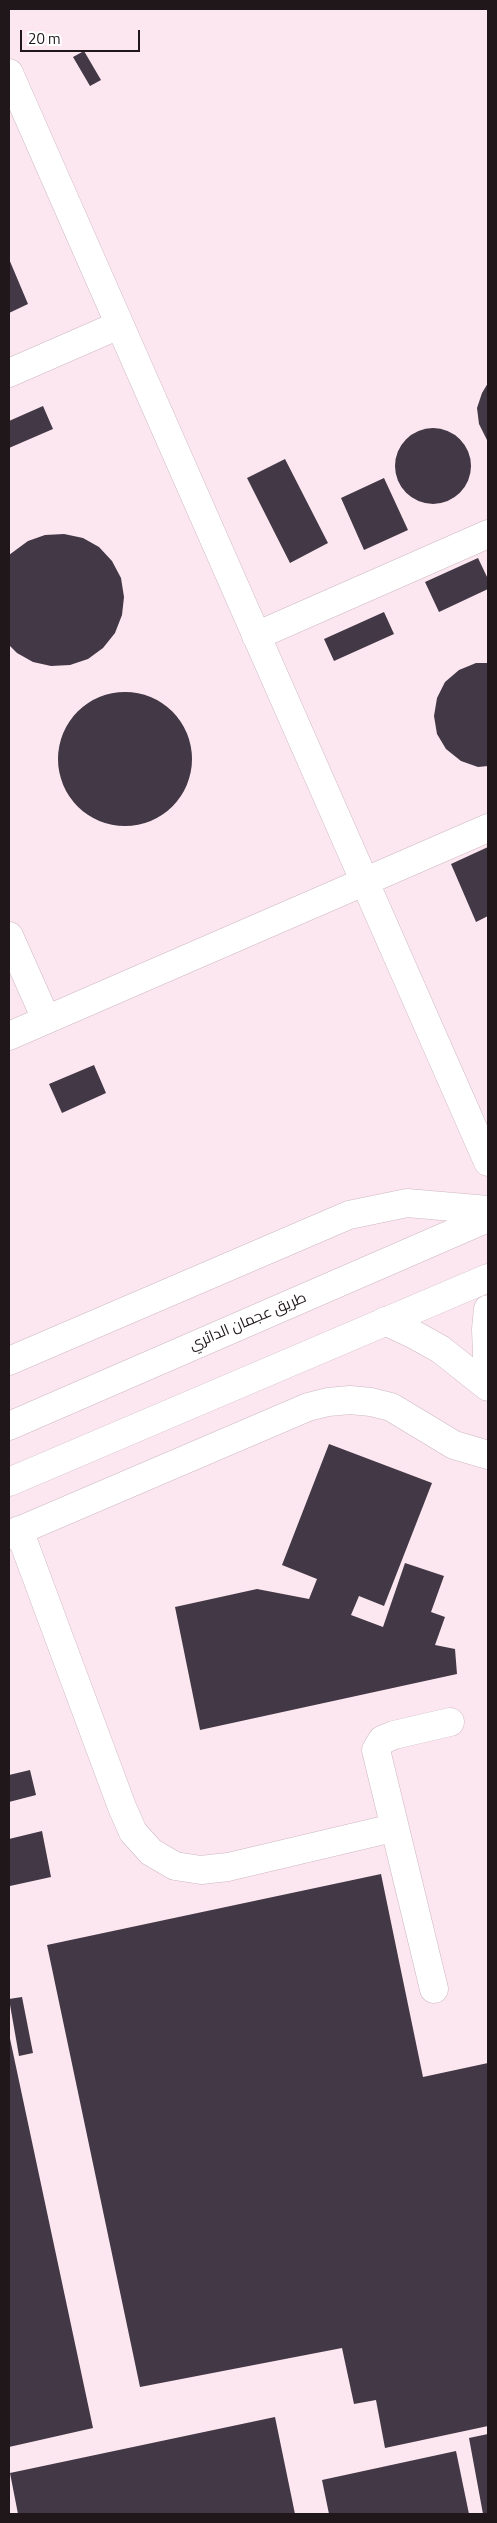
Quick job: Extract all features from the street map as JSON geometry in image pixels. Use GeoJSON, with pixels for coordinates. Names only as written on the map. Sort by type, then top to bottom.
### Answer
{"type":"FeatureCollection","features":[{"type":"Feature","properties":{"kind":"main road"},"geometry":{"type":"LineString","coordinates":[[9,73],[488,1162]]}},
{"type":"Feature","properties":{"kind":"main road"},"geometry":{"type":"LineString","coordinates":[[9,373],[120,325]]}},
{"type":"Feature","properties":{"kind":"main road"},"geometry":{"type":"LineString","coordinates":[[256,636],[488,534]]}},
{"type":"Feature","properties":{"kind":"main road"},"geometry":{"type":"LineString","coordinates":[[9,1036],[488,828]]}},
{"type":"Feature","properties":{"kind":"main road"},"geometry":{"type":"LineString","coordinates":[[9,936],[46,1020]]}},
{"type":"Feature","properties":{"kind":"main road"},"geometry":{"type":"LineString","coordinates":[[9,1361],[349,1215],[407,1203],[488,1210]]}},
{"type":"Feature","properties":{"kind":"main road","name":"طريق عجمان الدائري"},"geometry":{"type":"LineString","coordinates":[[9,1426],[488,1218]]}},
{"type":"Feature","properties":{"kind":"main road"},"geometry":{"type":"LineString","coordinates":[[9,1482],[488,1278]]}},
{"type":"Feature","properties":{"kind":"main road"},"geometry":{"type":"LineString","coordinates":[[488,1309],[486,1339],[488,1380]]}},
{"type":"Feature","properties":{"kind":"main road"},"geometry":{"type":"LineString","coordinates":[[385,1321],[440,1349],[488,1388]]}},
{"type":"Feature","properties":{"kind":"main road"},"geometry":{"type":"LineString","coordinates":[[393,1828],[228,1867],[201,1870],[175,1866],[151,1852],[133,1832],[122,1807],[14,1532],[308,1407],[328,1402],[350,1400],[371,1402],[391,1407],[454,1445],[488,1455]]}},
{"type":"Feature","properties":{"kind":"main road"},"geometry":{"type":"LineString","coordinates":[[434,1989],[393,1828],[376,1750],[382,1740],[394,1735],[450,1722]]}},
{"type":"Feature","properties":{"kind":"building"},"geometry":{"type":"Polygon","coordinates":[[[84,51],[101,80],[90,86],[73,57],[84,51]]]}},
{"type":"Feature","properties":{"kind":"building"},"geometry":{"type":"Polygon","coordinates":[[[9,259],[28,304],[9,313],[9,259]]]}},
{"type":"Feature","properties":{"kind":"building"},"geometry":{"type":"Polygon","coordinates":[[[488,383],[488,442],[479,424],[477,408],[488,383]]]}},
{"type":"Feature","properties":{"kind":"building"},"geometry":{"type":"Polygon","coordinates":[[[43,406],[53,429],[9,448],[9,421],[43,406]]]}},
{"type":"Feature","properties":{"kind":"building"},"geometry":{"type":"Polygon","coordinates":[[[433,428],[448,431],[460,439],[468,451],[471,466],[468,481],[460,493],[448,501],[433,504],[418,501],[406,493],[398,481],[395,466],[398,451],[406,439],[418,431],[433,428]]]}},
{"type":"Feature","properties":{"kind":"building"},"geometry":{"type":"Polygon","coordinates":[[[285,459],[328,543],[290,563],[247,478],[285,459]]]}},
{"type":"Feature","properties":{"kind":"building"},"geometry":{"type":"Polygon","coordinates":[[[384,478],[408,530],[364,550],[341,498],[384,478]]]}},
{"type":"Feature","properties":{"kind":"building"},"geometry":{"type":"Polygon","coordinates":[[[64,534],[83,538],[99,547],[112,561],[121,578],[124,597],[122,615],[115,633],[103,648],[88,659],[70,665],[51,666],[33,662],[17,653],[9,645],[9,555],[28,541],[45,535],[64,534]]]}},
{"type":"Feature","properties":{"kind":"building"},"geometry":{"type":"Polygon","coordinates":[[[478,558],[488,579],[488,589],[439,612],[425,582],[478,558]]]}},
{"type":"Feature","properties":{"kind":"building"},"geometry":{"type":"Polygon","coordinates":[[[384,612],[394,634],[334,661],[324,639],[384,612]]]}},
{"type":"Feature","properties":{"kind":"building"},"geometry":{"type":"Polygon","coordinates":[[[476,663],[488,663],[488,766],[478,767],[461,761],[446,749],[437,734],[434,716],[437,698],[445,682],[459,670],[476,663]]]}},
{"type":"Feature","properties":{"kind":"building"},"geometry":{"type":"Polygon","coordinates":[[[125,692],[151,697],[173,711],[187,733],[192,759],[187,785],[173,807],[151,821],[125,826],[99,821],[77,807],[63,785],[58,759],[63,733],[77,711],[99,697],[125,692]]]}},
{"type":"Feature","properties":{"kind":"building"},"geometry":{"type":"Polygon","coordinates":[[[488,847],[488,916],[476,922],[451,864],[488,847]]]}},
{"type":"Feature","properties":{"kind":"building"},"geometry":{"type":"Polygon","coordinates":[[[94,1065],[106,1093],[62,1113],[49,1084],[94,1065]]]}},
{"type":"Feature","properties":{"kind":"building"},"geometry":{"type":"Polygon","coordinates":[[[329,1444],[432,1483],[384,1606],[359,1596],[351,1615],[383,1627],[405,1563],[444,1576],[431,1612],[445,1617],[435,1645],[455,1649],[457,1674],[200,1730],[175,1607],[257,1589],[309,1599],[317,1579],[282,1565],[329,1444]]]}},
{"type":"Feature","properties":{"kind":"building"},"geometry":{"type":"Polygon","coordinates":[[[30,1770],[36,1795],[9,1802],[9,1775],[30,1770]]]}},
{"type":"Feature","properties":{"kind":"building"},"geometry":{"type":"Polygon","coordinates":[[[42,1831],[51,1877],[10,1886],[9,1839],[42,1831]]]}},
{"type":"Feature","properties":{"kind":"building"},"geometry":{"type":"Polygon","coordinates":[[[381,1874],[423,2077],[488,2063],[488,2426],[385,2448],[376,2400],[354,2404],[342,2348],[140,2387],[47,1945],[381,1874]]]}},
{"type":"Feature","properties":{"kind":"building"},"geometry":{"type":"Polygon","coordinates":[[[22,1997],[33,2053],[19,2056],[9,1999],[22,1997]]]}},
{"type":"Feature","properties":{"kind":"building"},"geometry":{"type":"Polygon","coordinates":[[[9,2034],[93,2428],[9,2447],[9,2034]]]}},
{"type":"Feature","properties":{"kind":"building"},"geometry":{"type":"Polygon","coordinates":[[[275,2417],[295,2514],[18,2514],[10,2473],[275,2417]]]}},
{"type":"Feature","properties":{"kind":"building"},"geometry":{"type":"Polygon","coordinates":[[[488,2434],[488,2514],[483,2514],[469,2438],[488,2434]]]}},
{"type":"Feature","properties":{"kind":"building"},"geometry":{"type":"Polygon","coordinates":[[[456,2451],[469,2514],[329,2514],[322,2480],[456,2451]]]}}]}
